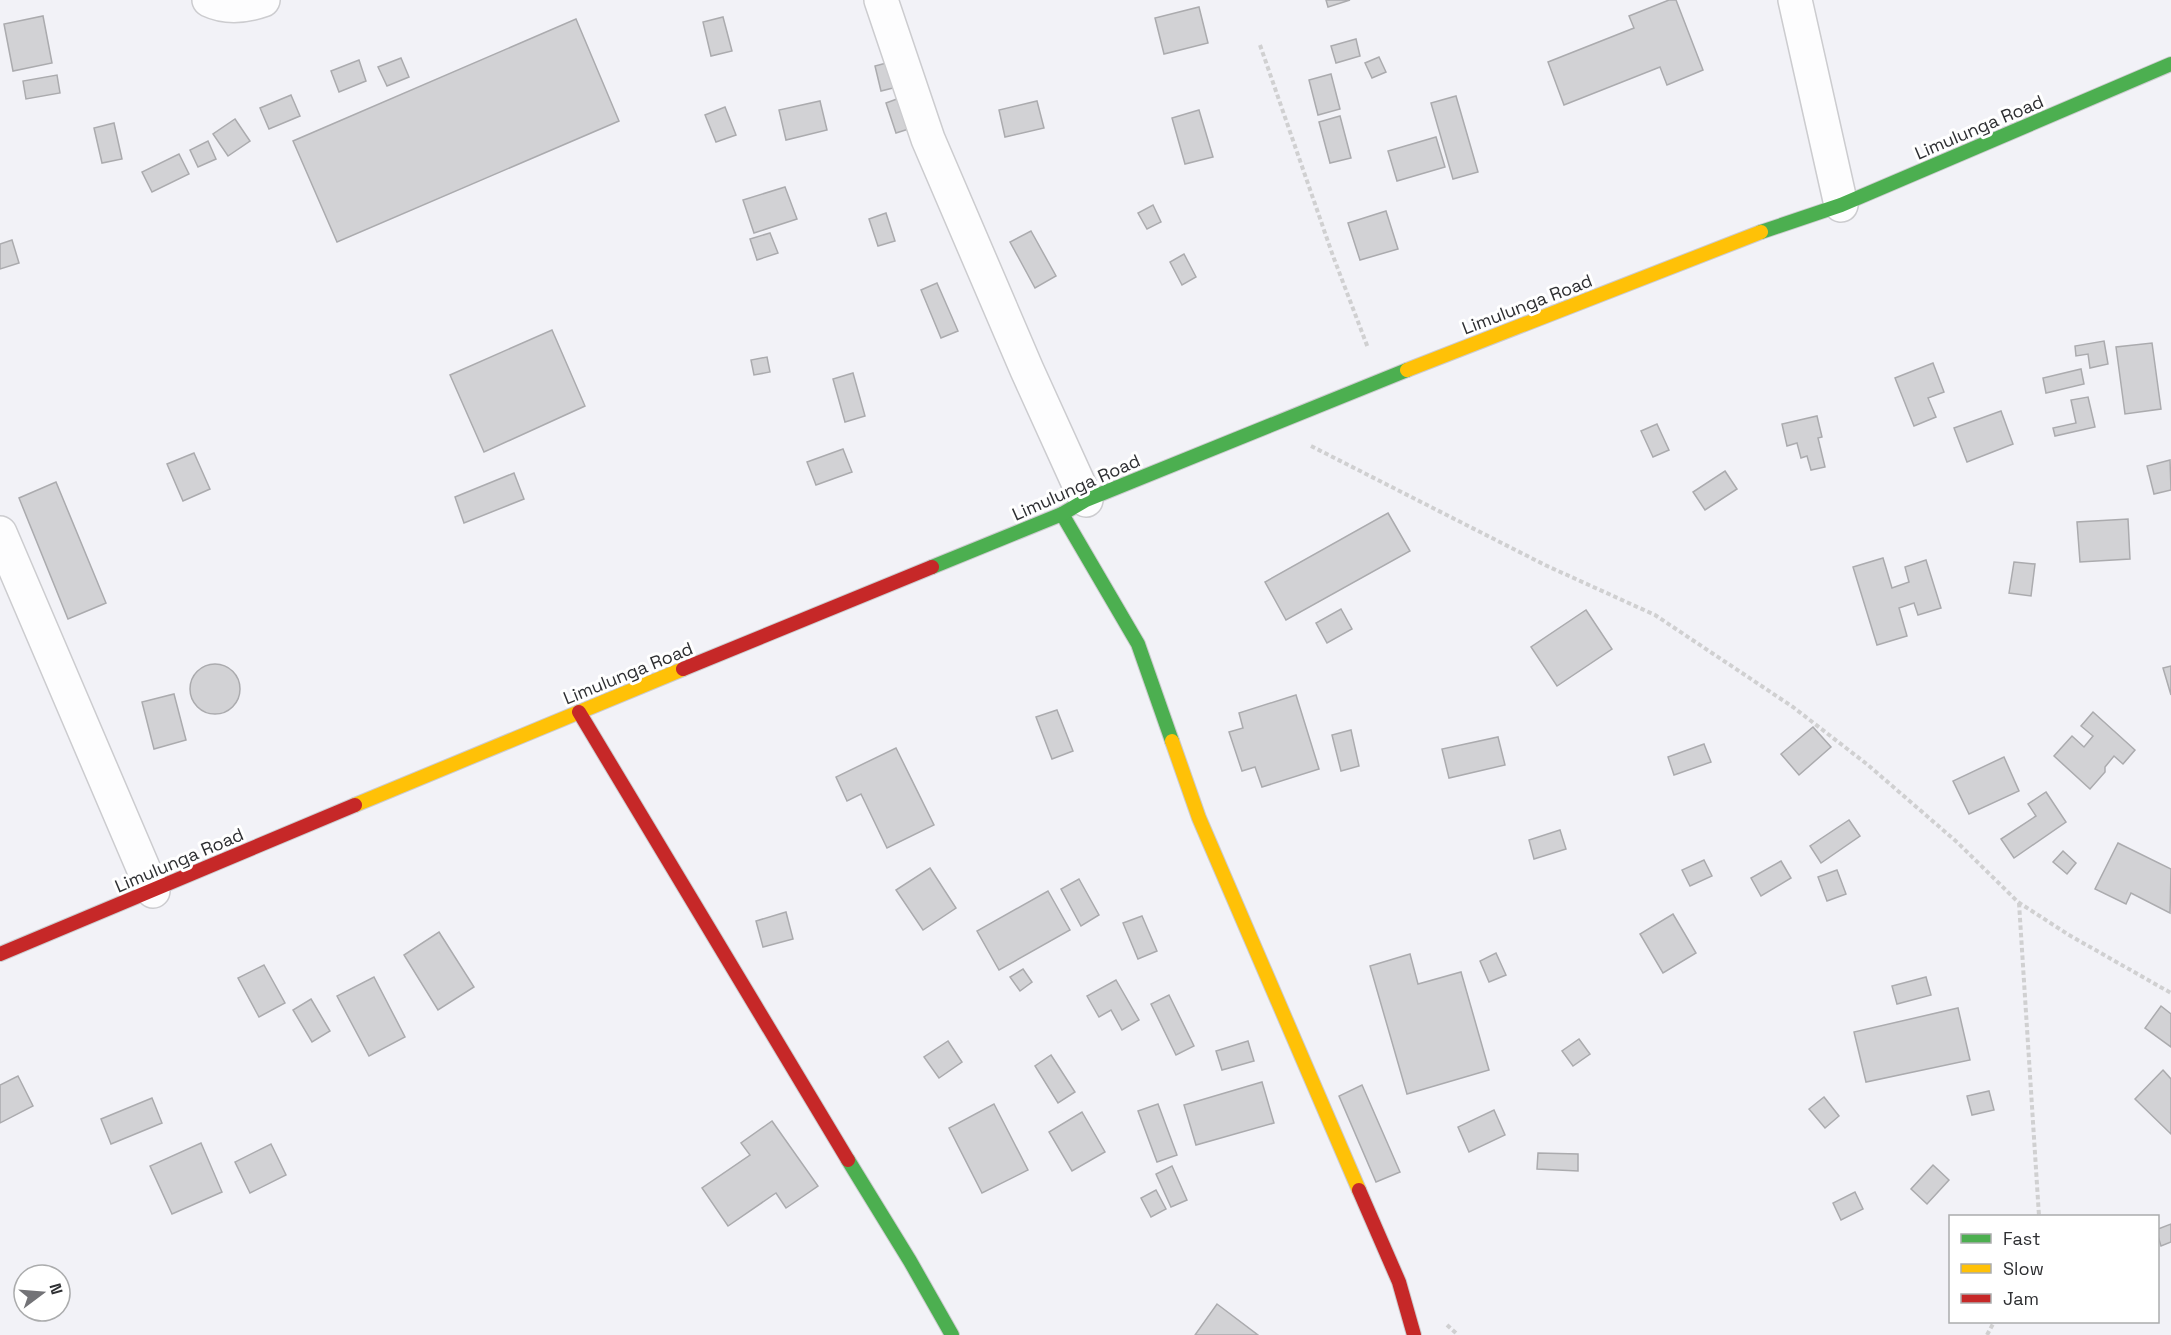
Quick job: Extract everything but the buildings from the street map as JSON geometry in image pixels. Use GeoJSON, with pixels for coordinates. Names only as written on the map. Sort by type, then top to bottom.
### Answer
{"type":"FeatureCollection","features":[{"type":"Feature","properties":{"kind":"main road","name":"Limulunga Road"},"geometry":{"type":"LineString","coordinates":[[0,954],[1270,425],[1750,236],[1841,205],[2171,64]]}},
{"type":"Feature","properties":{"kind":"main road"},"geometry":{"type":"LineString","coordinates":[[1074,507],[1138,644],[1199,818],[1399,1282],[1414,1335]]}},
{"type":"Feature","properties":{"kind":"main road"},"geometry":{"type":"LineString","coordinates":[[579,712],[910,1261],[952,1335]]}},
{"type":"Feature","properties":{"kind":"street"},"geometry":{"type":"LineString","coordinates":[[209,0],[219,4],[250,4],[263,0]]}},
{"type":"Feature","properties":{"kind":"street"},"geometry":{"type":"LineString","coordinates":[[881,0],[928,139],[1027,370],[1074,507]]}},
{"type":"Feature","properties":{"kind":"street"},"geometry":{"type":"LineString","coordinates":[[1795,0],[1841,205]]}},
{"type":"Feature","properties":{"kind":"street"},"geometry":{"type":"LineString","coordinates":[[0,534],[153,891]]}},
{"type":"Feature","properties":{"kind":"path"},"geometry":{"type":"LineString","coordinates":[[1260,45],[1333,256],[1380,380]]}},
{"type":"Feature","properties":{"kind":"path"},"geometry":{"type":"LineString","coordinates":[[1270,425],[1545,564],[1655,615],[1793,707],[1868,765],[1958,843],[2018,902],[2068,935],[2171,993]]}},
{"type":"Feature","properties":{"kind":"path"},"geometry":{"type":"LineString","coordinates":[[2018,902],[2039,1215]]}},
{"type":"Feature","properties":{"kind":"traffic: fast"},"geometry":{"type":"LineString","coordinates":[[1761,232],[1841,205],[2171,64]]}},
{"type":"Feature","properties":{"kind":"traffic: fast"},"geometry":{"type":"LineString","coordinates":[[932,567],[1062,514],[1086,500],[1407,370]]}},
{"type":"Feature","properties":{"kind":"traffic: fast"},"geometry":{"type":"LineString","coordinates":[[1062,514],[1138,644],[1172,741]]}},
{"type":"Feature","properties":{"kind":"traffic: fast"},"geometry":{"type":"LineString","coordinates":[[848,1160],[952,1335]]}},
{"type":"Feature","properties":{"kind":"traffic: slow"},"geometry":{"type":"LineString","coordinates":[[1407,370],[1761,232]]}},
{"type":"Feature","properties":{"kind":"traffic: slow"},"geometry":{"type":"LineString","coordinates":[[355,805],[683,669]]}},
{"type":"Feature","properties":{"kind":"traffic: slow"},"geometry":{"type":"LineString","coordinates":[[1172,741],[1199,818],[1359,1190]]}},
{"type":"Feature","properties":{"kind":"traffic: jam"},"geometry":{"type":"LineString","coordinates":[[683,669],[932,567]]}},
{"type":"Feature","properties":{"kind":"traffic: jam"},"geometry":{"type":"LineString","coordinates":[[579,712],[848,1160]]}},
{"type":"Feature","properties":{"kind":"traffic: jam"},"geometry":{"type":"LineString","coordinates":[[0,954],[355,805]]}},
{"type":"Feature","properties":{"kind":"traffic: jam"},"geometry":{"type":"LineString","coordinates":[[1359,1190],[1399,1282],[1414,1335]]}}]}
